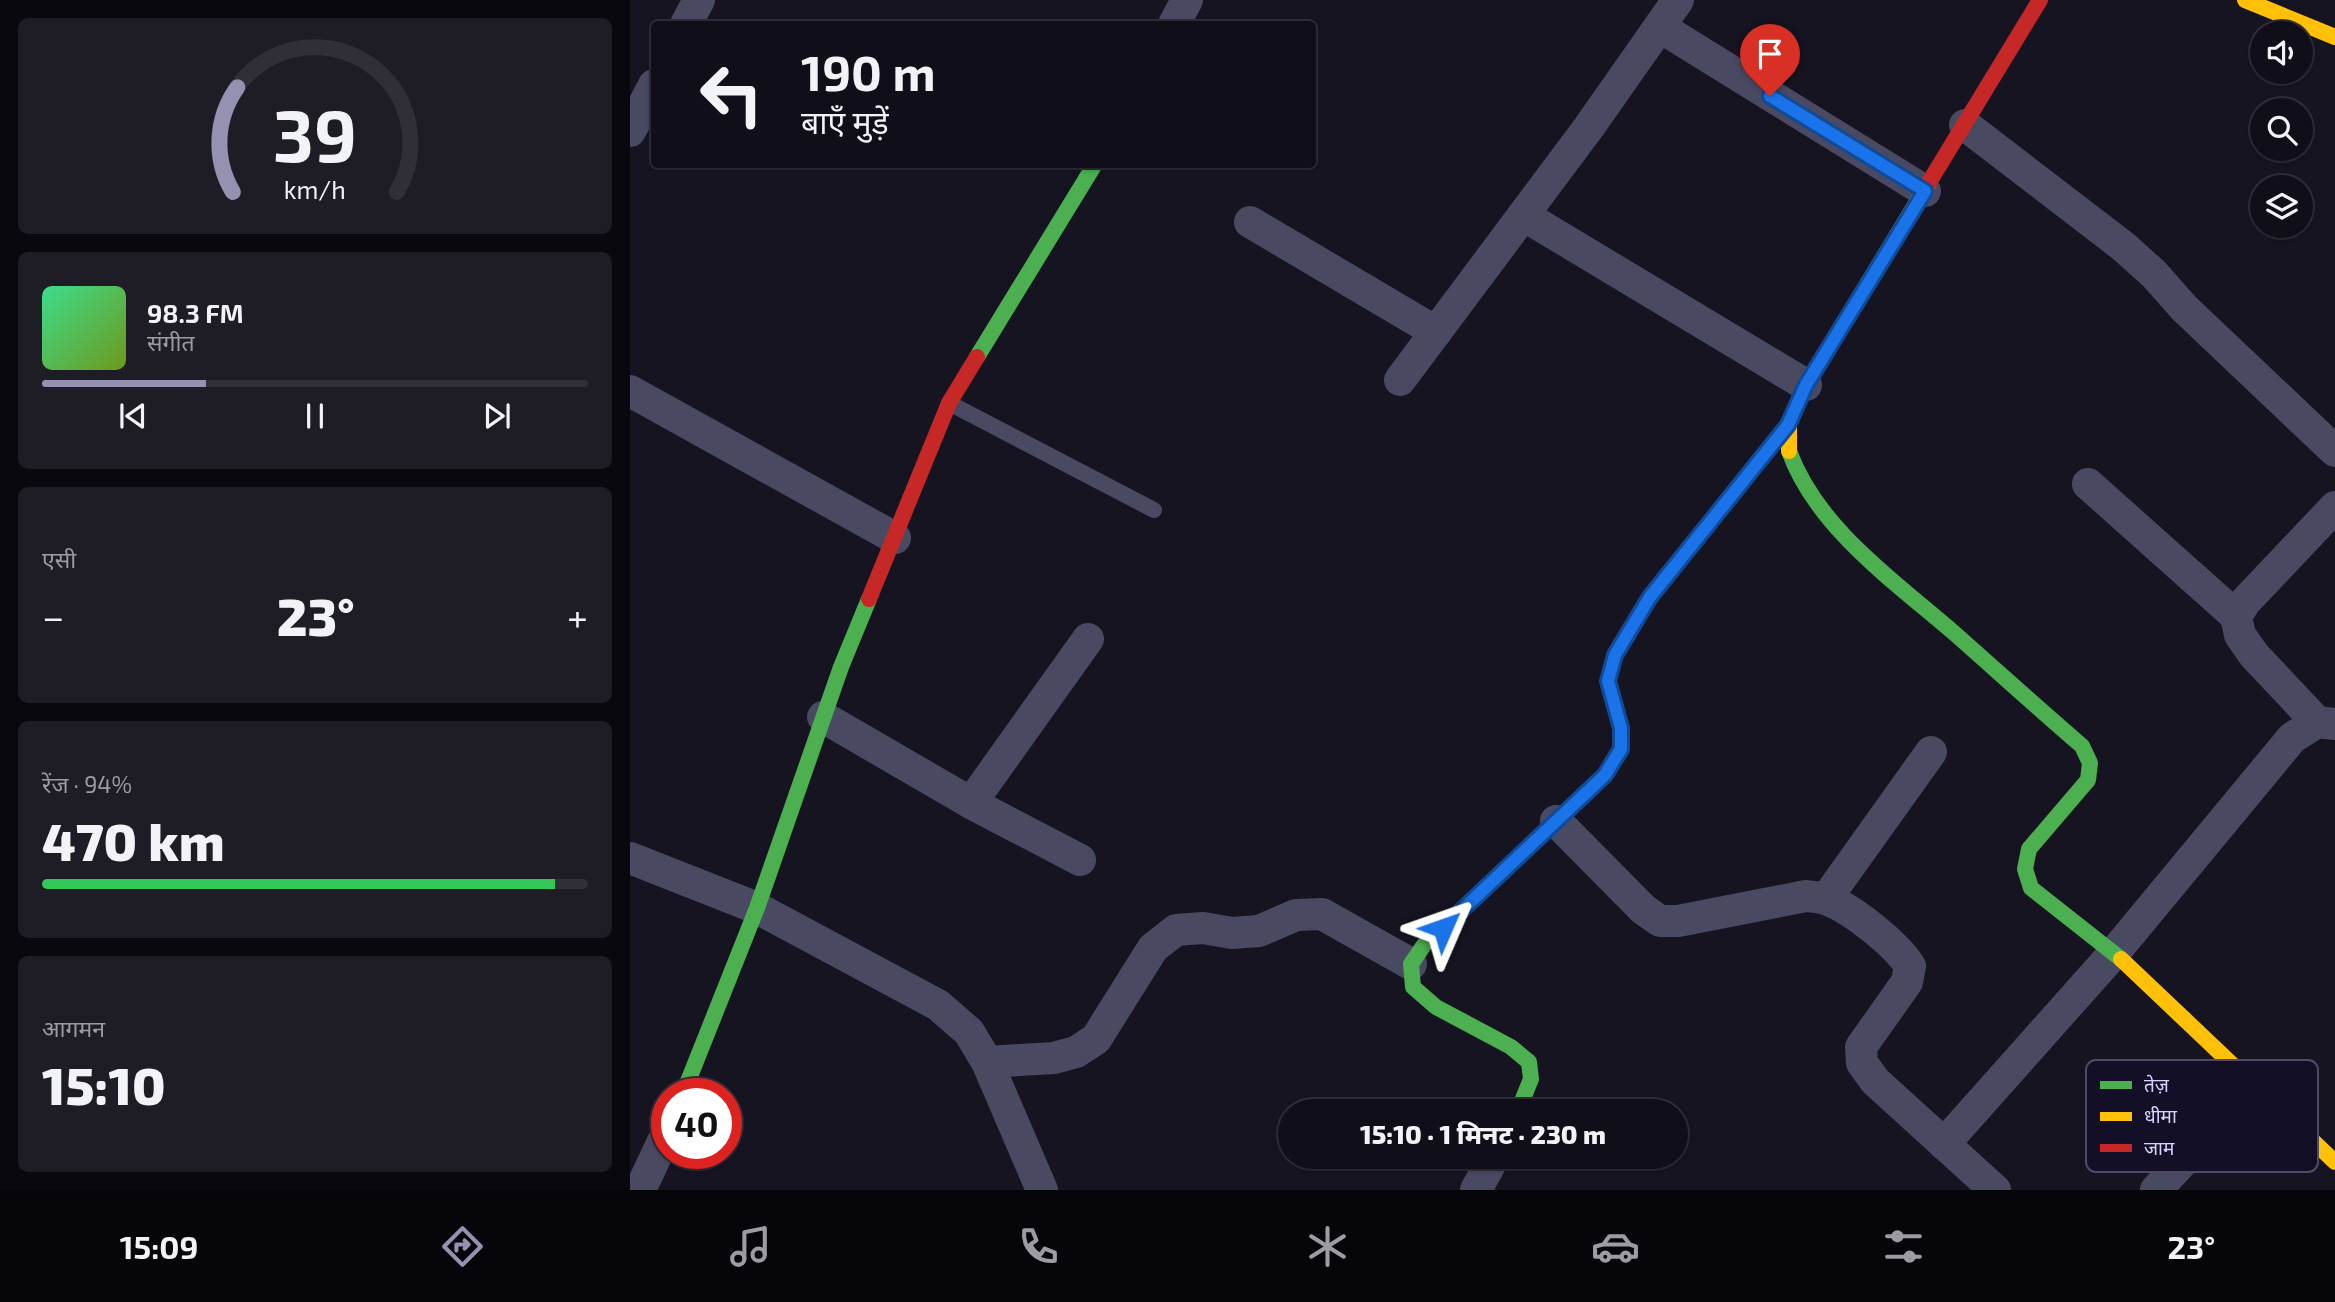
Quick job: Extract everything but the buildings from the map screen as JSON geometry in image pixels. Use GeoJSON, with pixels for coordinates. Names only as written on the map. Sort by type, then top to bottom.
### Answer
{"type":"FeatureCollection","features":[{"type":"Feature","properties":{"kind":"main road"},"geometry":{"type":"LineString","coordinates":[[1523,1099],[1531,1079],[1529,1062],[1511,1047],[1436,1007],[1413,987],[1411,964],[1424,945],[1605,775],[1621,749],[1621,728],[1608,681],[1615,655],[1650,597],[1788,425],[1806,385],[2040,0]]}},
{"type":"Feature","properties":{"kind":"main road"},"geometry":{"type":"LineString","coordinates":[[2245,0],[2333,32]]}},
{"type":"Feature","properties":{"kind":"main road"},"geometry":{"type":"LineString","coordinates":[[689,1078],[757,908],[841,667],[949,403],[1093,168]]}},
{"type":"Feature","properties":{"kind":"main road"},"geometry":{"type":"LineString","coordinates":[[1788,425],[1790,453],[1804,487],[1843,533],[2082,746],[2090,763],[2088,780],[2029,849],[2023,863],[2024,876],[2031,888],[2114,953],[2227,1060]]}},
{"type":"Feature","properties":{"kind":"main road"},"geometry":{"type":"LineString","coordinates":[[2318,1146],[2335,1162]]}},
{"type":"Feature","properties":{"kind":"street"},"geometry":{"type":"LineString","coordinates":[[688,21],[699,0]]}},
{"type":"Feature","properties":{"kind":"street"},"geometry":{"type":"LineString","coordinates":[[1176,21],[1187,0]]}},
{"type":"Feature","properties":{"kind":"street"},"geometry":{"type":"LineString","coordinates":[[1400,380],[1589,127],[1678,0]]}},
{"type":"Feature","properties":{"kind":"street"},"geometry":{"type":"LineString","coordinates":[[1660,27],[1925,191]]}},
{"type":"Feature","properties":{"kind":"street"},"geometry":{"type":"LineString","coordinates":[[630,131],[651,91]]}},
{"type":"Feature","properties":{"kind":"street"},"geometry":{"type":"LineString","coordinates":[[1965,125],[2124,247],[2335,450]]}},
{"type":"Feature","properties":{"kind":"street"},"geometry":{"type":"LineString","coordinates":[[1522,215],[1806,385]]}},
{"type":"Feature","properties":{"kind":"street"},"geometry":{"type":"LineString","coordinates":[[1250,222],[1436,332]]}},
{"type":"Feature","properties":{"kind":"street"},"geometry":{"type":"LineString","coordinates":[[630,391],[895,538]]}},
{"type":"Feature","properties":{"kind":"street"},"geometry":{"type":"LineString","coordinates":[[1944,1144],[2114,953],[2292,738],[2326,723],[2254,655],[2240,635],[2236,616],[2088,484]]}},
{"type":"Feature","properties":{"kind":"street"},"geometry":{"type":"LineString","coordinates":[[2236,616],[2245,602],[2335,507]]}},
{"type":"Feature","properties":{"kind":"street"},"geometry":{"type":"LineString","coordinates":[[971,803],[1088,639]]}},
{"type":"Feature","properties":{"kind":"street"},"geometry":{"type":"LineString","coordinates":[[823,717],[971,803],[1080,860]]}},
{"type":"Feature","properties":{"kind":"street"},"geometry":{"type":"LineString","coordinates":[[1826,899],[1931,752]]}},
{"type":"Feature","properties":{"kind":"street"},"geometry":{"type":"LineString","coordinates":[[1556,821],[1643,909],[1660,921],[1678,921],[1806,896],[1826,899],[1847,910],[1902,953],[1910,966],[1907,982],[1861,1047],[1862,1063],[1875,1081],[1995,1190]]}},
{"type":"Feature","properties":{"kind":"street"},"geometry":{"type":"LineString","coordinates":[[630,858],[757,908],[938,1004],[969,1032],[987,1062],[1042,1190]]}},
{"type":"Feature","properties":{"kind":"street"},"geometry":{"type":"LineString","coordinates":[[987,1062],[1054,1058],[1076,1052],[1096,1039],[1153,947],[1176,930],[1203,928],[1232,933],[1259,931],[1296,915],[1322,914],[1411,964]]}},
{"type":"Feature","properties":{"kind":"street"},"geometry":{"type":"LineString","coordinates":[[640,1190],[651,1167]]}},
{"type":"Feature","properties":{"kind":"street"},"geometry":{"type":"LineString","coordinates":[[1476,1190],[1487,1169]]}},
{"type":"Feature","properties":{"kind":"street"},"geometry":{"type":"LineString","coordinates":[[2156,1190],[2173,1172]]}},
{"type":"Feature","properties":{"kind":"lane"},"geometry":{"type":"LineString","coordinates":[[949,403],[1154,510]]}},
{"type":"Feature","properties":{"kind":"traffic: fast"},"geometry":{"type":"LineString","coordinates":[[977,357],[1093,168]]}},
{"type":"Feature","properties":{"kind":"traffic: fast"},"geometry":{"type":"LineString","coordinates":[[1789,451],[1818,505],[1859,551],[2082,746],[2090,763],[2088,780],[2029,849],[2025,869],[2031,888],[2121,959]]}},
{"type":"Feature","properties":{"kind":"traffic: fast"},"geometry":{"type":"LineString","coordinates":[[689,1078],[757,908],[841,667],[869,599]]}},
{"type":"Feature","properties":{"kind":"traffic: fast"},"geometry":{"type":"LineString","coordinates":[[1523,1099],[1531,1079],[1529,1062],[1511,1047],[1436,1007],[1413,987],[1411,964],[1424,945],[1605,775],[1621,749],[1621,728],[1608,681],[1615,655],[1638,617]]}},
{"type":"Feature","properties":{"kind":"traffic: slow"},"geometry":{"type":"LineString","coordinates":[[2245,0],[2335,37]]}},
{"type":"Feature","properties":{"kind":"traffic: slow"},"geometry":{"type":"LineString","coordinates":[[1789,451],[1789,423],[1806,385],[1928,184]]}},
{"type":"Feature","properties":{"kind":"traffic: slow"},"geometry":{"type":"LineString","coordinates":[[2121,959],[2227,1060]]}},
{"type":"Feature","properties":{"kind":"traffic: slow"},"geometry":{"type":"LineString","coordinates":[[2318,1146],[2335,1162]]}},
{"type":"Feature","properties":{"kind":"traffic: jam"},"geometry":{"type":"LineString","coordinates":[[1928,184],[2040,0]]}},
{"type":"Feature","properties":{"kind":"traffic: jam"},"geometry":{"type":"LineString","coordinates":[[869,599],[949,403],[977,357]]}},
{"type":"Feature","properties":{"kind":"traffic: jam"},"geometry":{"type":"LineString","coordinates":[[1638,617],[1650,597],[1788,425]]}},
{"type":"Feature","properties":{"kind":"route"},"geometry":{"type":"LineString","coordinates":[[1443,928],[1605,775],[1621,749],[1621,728],[1608,681],[1615,655],[1650,597],[1788,425],[1806,385],[1925,191],[1770,96]]}}]}
